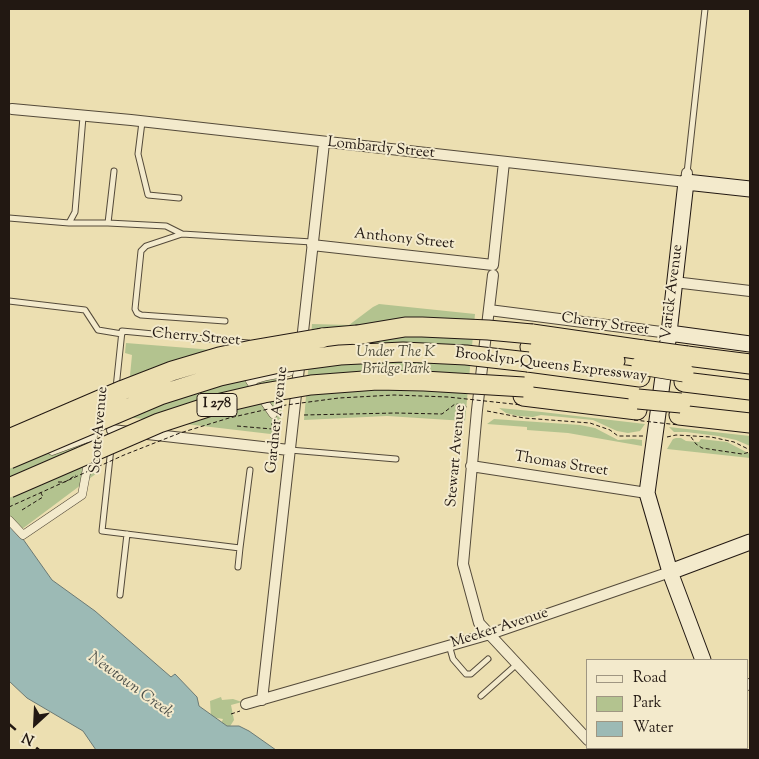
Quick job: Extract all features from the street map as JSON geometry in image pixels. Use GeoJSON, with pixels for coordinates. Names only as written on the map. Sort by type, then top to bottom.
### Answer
{"type":"FeatureCollection","features":[{"type":"Feature","properties":{"kind":"highway"},"geometry":{"type":"LineString","coordinates":[[9,439],[123,390],[203,362],[279,344],[422,326],[488,330],[530,348]]}},
{"type":"Feature","properties":{"kind":"highway","name":"I 278"},"geometry":{"type":"LineString","coordinates":[[530,348],[685,370],[750,383]]}},
{"type":"Feature","properties":{"kind":"highway","name":"Brooklyn-Queens Expressway"},"geometry":{"type":"LineString","coordinates":[[9,459],[160,395],[213,378],[279,363],[340,355],[403,352],[466,355],[530,348]]}},
{"type":"Feature","properties":{"kind":"highway"},"geometry":{"type":"LineString","coordinates":[[685,370],[750,364]]}},
{"type":"Feature","properties":{"kind":"highway","name":"I 278"},"geometry":{"type":"LineString","coordinates":[[685,370],[750,390]]}},
{"type":"Feature","properties":{"kind":"highway","name":"Brooklyn-Queens Expressway"},"geometry":{"type":"LineString","coordinates":[[9,488],[146,428],[232,400],[326,384],[376,380],[439,381],[523,396],[680,414],[750,410]]}},
{"type":"Feature","properties":{"kind":"highway"},"geometry":{"type":"LineString","coordinates":[[680,414],[750,423]]}},
{"type":"Feature","properties":{"kind":"main road","name":"Lombardy Street"},"geometry":{"type":"LineString","coordinates":[[686,177],[750,189]]}},
{"type":"Feature","properties":{"kind":"main road","name":"Varick Avenue"},"geometry":{"type":"LineString","coordinates":[[686,177],[647,493],[670,572],[703,659]]}},
{"type":"Feature","properties":{"kind":"main road","name":"Cherry Street"},"geometry":{"type":"LineString","coordinates":[[668,333],[750,344]]}},
{"type":"Feature","properties":{"kind":"main road","name":"Meeker Avenue"},"geometry":{"type":"LineString","coordinates":[[670,572],[750,542]]}},
{"type":"Feature","properties":{"kind":"street","name":"Lombardy Street"},"geometry":{"type":"LineString","coordinates":[[10,113],[142,122],[504,162],[686,177]]}},
{"type":"Feature","properties":{"kind":"street","name":"Gardner Avenue"},"geometry":{"type":"LineString","coordinates":[[262,700],[324,143]]}},
{"type":"Feature","properties":{"kind":"street","name":"Stewart Avenue"},"geometry":{"type":"LineString","coordinates":[[504,162],[462,564],[479,623],[586,738]]}},
{"type":"Feature","properties":{"kind":"street","name":"Anthony Street"},"geometry":{"type":"LineString","coordinates":[[312,244],[493,270]]}},
{"type":"Feature","properties":{"kind":"street"},"geometry":{"type":"LineString","coordinates":[[674,282],[750,291]]}},
{"type":"Feature","properties":{"kind":"street","name":"Cherry Street"},"geometry":{"type":"LineString","coordinates":[[488,310],[668,333]]}},
{"type":"Feature","properties":{"kind":"street","name":"Cherry Street"},"geometry":{"type":"LineString","coordinates":[[261,344],[300,348]]}},
{"type":"Feature","properties":{"kind":"street"},"geometry":{"type":"LineString","coordinates":[[273,414],[250,381],[289,372]]}},
{"type":"Feature","properties":{"kind":"street"},"geometry":{"type":"LineString","coordinates":[[112,430],[289,450]]}},
{"type":"Feature","properties":{"kind":"street"},"geometry":{"type":"LineString","coordinates":[[9,466],[93,436],[82,495],[23,535],[9,520]]}},
{"type":"Feature","properties":{"kind":"street","name":"Thomas Street"},"geometry":{"type":"LineString","coordinates":[[471,466],[647,493]]}},
{"type":"Feature","properties":{"kind":"street","name":"Meeker Avenue"},"geometry":{"type":"LineString","coordinates":[[246,704],[490,634],[670,572]]}},
{"type":"Feature","properties":{"kind":"lane","name":"Varick Avenue"},"geometry":{"type":"LineString","coordinates":[[686,177],[705,9]]}},
{"type":"Feature","properties":{"kind":"lane"},"geometry":{"type":"LineString","coordinates":[[69,223],[75,212],[83,117]]}},
{"type":"Feature","properties":{"kind":"lane"},"geometry":{"type":"LineString","coordinates":[[142,122],[138,154],[148,195],[179,198]]}},
{"type":"Feature","properties":{"kind":"lane"},"geometry":{"type":"LineString","coordinates":[[108,223],[114,171]]}},
{"type":"Feature","properties":{"kind":"lane"},"geometry":{"type":"LineString","coordinates":[[9,218],[69,223],[166,226],[182,234],[312,244]]}},
{"type":"Feature","properties":{"kind":"lane"},"geometry":{"type":"LineString","coordinates":[[182,234],[146,246],[141,251],[135,309],[141,315],[225,320]]}},
{"type":"Feature","properties":{"kind":"lane","name":"Cherry Street"},"geometry":{"type":"LineString","coordinates":[[9,300],[85,310],[98,330],[261,344]]}},
{"type":"Feature","properties":{"kind":"lane","name":"Scott Avenue"},"geometry":{"type":"LineString","coordinates":[[115,401],[122,332]]}},
{"type":"Feature","properties":{"kind":"lane","name":"Scott Avenue"},"geometry":{"type":"LineString","coordinates":[[114,411],[102,531],[127,534]]}},
{"type":"Feature","properties":{"kind":"lane"},"geometry":{"type":"LineString","coordinates":[[289,450],[396,459]]}},
{"type":"Feature","properties":{"kind":"lane"},"geometry":{"type":"LineString","coordinates":[[238,567],[250,470]]}},
{"type":"Feature","properties":{"kind":"lane"},"geometry":{"type":"LineString","coordinates":[[120,595],[127,534],[240,548]]}},
{"type":"Feature","properties":{"kind":"lane"},"geometry":{"type":"LineString","coordinates":[[449,645],[453,659],[466,674],[471,674],[488,658]]}},
{"type":"Feature","properties":{"kind":"lane"},"geometry":{"type":"LineString","coordinates":[[481,696],[518,664]]}},
{"type":"Feature","properties":{"kind":"path"},"geometry":{"type":"LineString","coordinates":[[9,506],[124,455],[180,433],[229,418],[286,405],[339,398],[394,395],[448,397],[523,396]]}},
{"type":"Feature","properties":{"kind":"path"},"geometry":{"type":"LineString","coordinates":[[636,409],[680,414]]}},
{"type":"Feature","properties":{"kind":"path"},"geometry":{"type":"LineString","coordinates":[[237,426],[272,429],[273,414]]}},
{"type":"Feature","properties":{"kind":"path"},"geometry":{"type":"LineString","coordinates":[[655,437],[664,438],[676,435],[711,438],[734,442],[750,451]]}},
{"type":"Feature","properties":{"kind":"path"},"geometry":{"type":"LineString","coordinates":[[691,436],[696,444],[702,448],[742,454],[750,451]]}},
{"type":"Feature","properties":{"kind":"green space","name":"Under The K Bridge Park"},"geometry":{"type":"Polygon","coordinates":[[[379,304],[475,314],[465,421],[387,416],[304,420],[312,324],[349,325],[379,304]]]}},
{"type":"Feature","properties":{"kind":"green space"},"geometry":{"type":"Polygon","coordinates":[[[126,343],[288,356],[279,435],[126,417],[132,355],[125,353],[126,343]]]}},
{"type":"Feature","properties":{"kind":"green space"},"geometry":{"type":"Polygon","coordinates":[[[97,403],[97,473],[18,532],[9,515],[9,433],[97,403]]]}},
{"type":"Feature","properties":{"kind":"green space"},"geometry":{"type":"Polygon","coordinates":[[[499,408],[645,424],[640,431],[628,433],[617,431],[593,420],[541,415],[533,417],[518,416],[506,413],[499,408]]]}},
{"type":"Feature","properties":{"kind":"green space"},"geometry":{"type":"Polygon","coordinates":[[[494,419],[580,425],[595,428],[618,440],[642,440],[642,446],[568,433],[527,430],[527,427],[487,424],[494,419]]]}},
{"type":"Feature","properties":{"kind":"green space"},"geometry":{"type":"Polygon","coordinates":[[[669,427],[750,436],[750,446],[736,440],[718,436],[674,432],[669,427]]]}},
{"type":"Feature","properties":{"kind":"green space"},"geometry":{"type":"Polygon","coordinates":[[[673,439],[686,441],[699,442],[701,439],[727,442],[750,454],[750,458],[667,449],[673,439]]]}},
{"type":"Feature","properties":{"kind":"green space"},"geometry":{"type":"Polygon","coordinates":[[[221,697],[222,700],[233,699],[242,702],[231,705],[234,720],[227,731],[220,726],[223,719],[211,717],[210,701],[221,697]]]}},
{"type":"Feature","properties":{"kind":"water","name":"Newtown Creek"},"geometry":{"type":"Polygon","coordinates":[[[9,515],[18,532],[52,580],[95,611],[171,677],[175,674],[197,697],[199,706],[227,726],[239,726],[276,750],[96,750],[83,731],[27,698],[9,681],[9,515]]]}},
{"type":"Feature","properties":{"kind":"railway"},"geometry":{"type":"LineString","coordinates":[[9,724],[39,750]]}}]}
